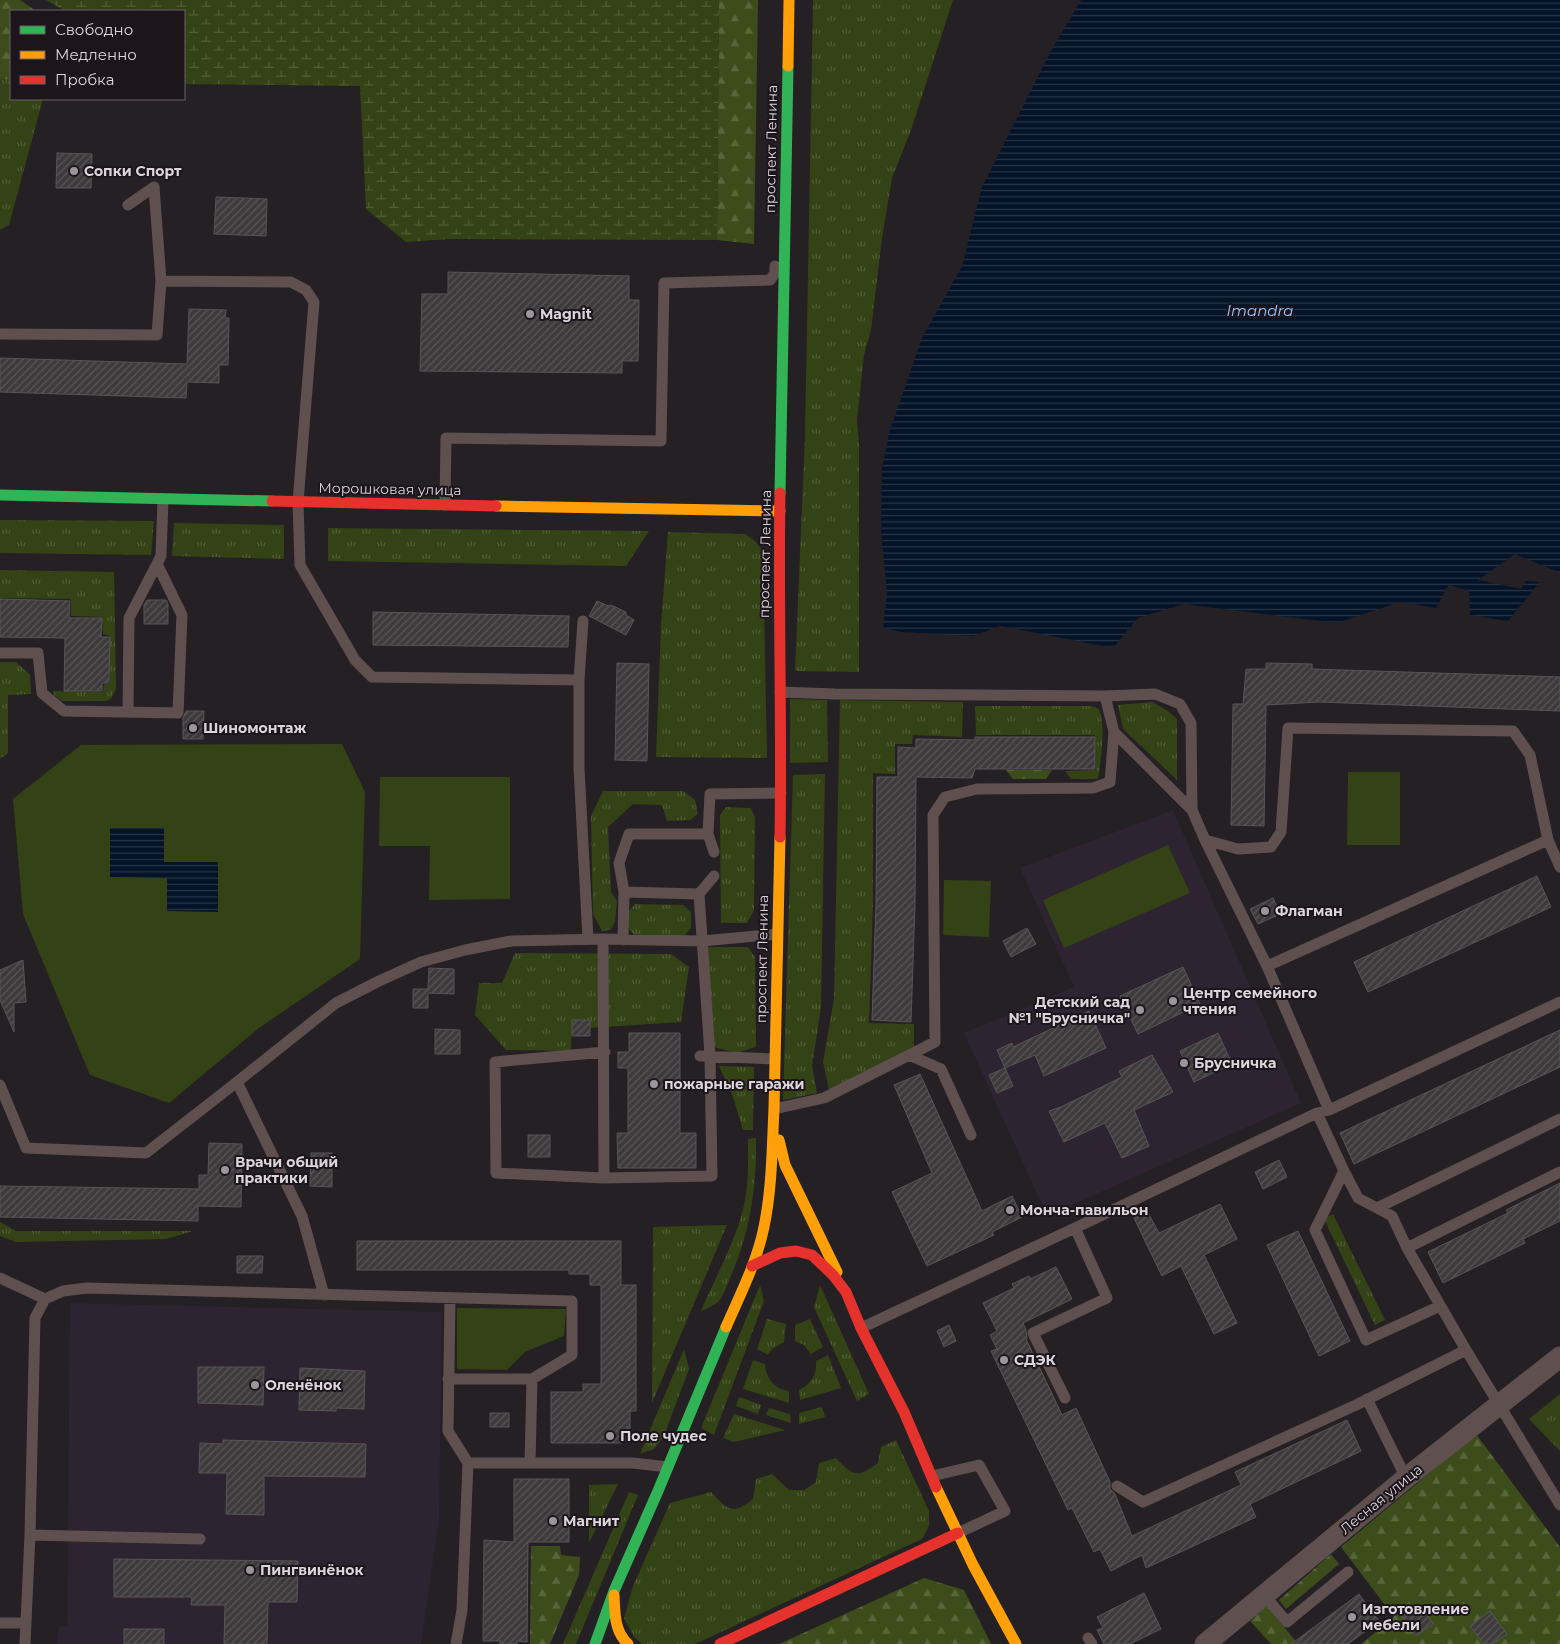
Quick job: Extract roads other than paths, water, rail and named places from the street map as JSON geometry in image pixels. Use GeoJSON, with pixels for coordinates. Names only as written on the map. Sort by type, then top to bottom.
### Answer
{"type":"FeatureCollection","features":[{"type":"Feature","properties":{"kind":"main road","name":"проспект Ленина"},"geometry":{"type":"LineString","coordinates":[[595,1644],[614,1591],[752,1266],[764,1229],[771,1186],[780,793],[780,511],[789,0]]}},
{"type":"Feature","properties":{"kind":"main road","name":"Морошковая улица"},"geometry":{"type":"LineString","coordinates":[[0,495],[780,511]]}},
{"type":"Feature","properties":{"kind":"main road","name":"проспект Ленина"},"geometry":{"type":"LineString","coordinates":[[774,1109],[786,1165],[846,1292]]}},
{"type":"Feature","properties":{"kind":"main road"},"geometry":{"type":"LineString","coordinates":[[752,1266],[780,1253],[796,1251],[812,1255],[833,1275],[846,1292],[861,1328],[904,1412],[958,1533],[988,1595],[1016,1644]]}},
{"type":"Feature","properties":{"kind":"main road"},"geometry":{"type":"LineString","coordinates":[[934,1481],[936,1517]]}},
{"type":"Feature","properties":{"kind":"main road"},"geometry":{"type":"LineString","coordinates":[[919,1550],[931,1533]]}},
{"type":"Feature","properties":{"kind":"main road"},"geometry":{"type":"LineString","coordinates":[[720,1644],[958,1533]]}},
{"type":"Feature","properties":{"kind":"main road"},"geometry":{"type":"LineString","coordinates":[[919,1550],[942,1556]]}},
{"type":"Feature","properties":{"kind":"main road"},"geometry":{"type":"LineString","coordinates":[[960,1565],[966,1569],[988,1595]]}},
{"type":"Feature","properties":{"kind":"main road"},"geometry":{"type":"LineString","coordinates":[[614,1591],[615,1618],[623,1641],[628,1644]]}},
{"type":"Feature","properties":{"kind":"street","name":"Лесная улица"},"geometry":{"type":"LineString","coordinates":[[1205,1644],[1406,1478],[1560,1357]]}},
{"type":"Feature","properties":{"kind":"lane"},"geometry":{"type":"LineString","coordinates":[[0,334],[157,335],[161,281],[154,187],[128,205]]}},
{"type":"Feature","properties":{"kind":"lane"},"geometry":{"type":"LineString","coordinates":[[445,505],[446,438],[661,441],[664,283],[770,280],[774,273],[775,238],[785,206]]}},
{"type":"Feature","properties":{"kind":"lane"},"geometry":{"type":"LineString","coordinates":[[161,281],[291,282],[306,290],[314,302],[298,502],[300,566],[355,660],[372,677],[579,680]]}},
{"type":"Feature","properties":{"kind":"lane"},"geometry":{"type":"LineString","coordinates":[[128,712],[129,618],[161,556],[163,498]]}},
{"type":"Feature","properties":{"kind":"lane"},"geometry":{"type":"LineString","coordinates":[[0,652],[38,653],[42,693],[64,711],[178,713],[182,615],[157,564]]}},
{"type":"Feature","properties":{"kind":"lane"},"geometry":{"type":"LineString","coordinates":[[583,621],[579,680],[579,768],[588,939]]}},
{"type":"Feature","properties":{"kind":"lane"},"geometry":{"type":"LineString","coordinates":[[780,692],[1105,696],[1155,694],[1180,704],[1191,723],[1192,810]]}},
{"type":"Feature","properties":{"kind":"lane"},"geometry":{"type":"LineString","coordinates":[[774,1109],[824,1098],[935,1042],[933,815],[945,797],[977,788],[1093,788],[1110,782],[1114,732],[1105,696]]}},
{"type":"Feature","properties":{"kind":"lane"},"geometry":{"type":"LineString","coordinates":[[1205,840],[1238,850],[1271,847],[1281,832],[1288,728],[1514,731],[1530,755],[1548,840],[1560,867]]}},
{"type":"Feature","properties":{"kind":"lane"},"geometry":{"type":"LineString","coordinates":[[1114,732],[1192,810],[1267,966],[1330,1110]]}},
{"type":"Feature","properties":{"kind":"lane"},"geometry":{"type":"LineString","coordinates":[[714,852],[708,834],[710,794],[780,793]]}},
{"type":"Feature","properties":{"kind":"lane"},"geometry":{"type":"LineString","coordinates":[[623,940],[624,892],[619,864],[629,834],[708,834]]}},
{"type":"Feature","properties":{"kind":"lane"},"geometry":{"type":"LineString","coordinates":[[1267,966],[1548,840]]}},
{"type":"Feature","properties":{"kind":"lane"},"geometry":{"type":"LineString","coordinates":[[605,1052],[495,1062],[496,1172],[604,1178],[712,1176],[699,894],[714,876]]}},
{"type":"Feature","properties":{"kind":"lane"},"geometry":{"type":"LineString","coordinates":[[624,892],[699,894]]}},
{"type":"Feature","properties":{"kind":"lane"},"geometry":{"type":"LineString","coordinates":[[0,1085],[26,1148],[146,1153],[336,1003],[421,962],[465,950],[511,941],[588,939],[702,940],[777,934]]}},
{"type":"Feature","properties":{"kind":"lane"},"geometry":{"type":"LineString","coordinates":[[604,939],[604,1178]]}},
{"type":"Feature","properties":{"kind":"lane"},"geometry":{"type":"LineString","coordinates":[[861,1328],[1317,1113],[1330,1110],[1560,1002]]}},
{"type":"Feature","properties":{"kind":"lane"},"geometry":{"type":"LineString","coordinates":[[909,1055],[941,1069],[971,1135]]}},
{"type":"Feature","properties":{"kind":"lane"},"geometry":{"type":"LineString","coordinates":[[705,1056],[775,1059]]}},
{"type":"Feature","properties":{"kind":"lane"},"geometry":{"type":"LineString","coordinates":[[237,1082],[302,1216],[324,1295]]}},
{"type":"Feature","properties":{"kind":"lane"},"geometry":{"type":"LineString","coordinates":[[1317,1113],[1358,1198],[1392,1216],[1407,1248],[1498,1406],[1560,1505]]}},
{"type":"Feature","properties":{"kind":"lane"},"geometry":{"type":"LineString","coordinates":[[1378,1208],[1560,1118]]}},
{"type":"Feature","properties":{"kind":"lane"},"geometry":{"type":"LineString","coordinates":[[1344,1171],[1315,1230],[1366,1340],[1440,1306]]}},
{"type":"Feature","properties":{"kind":"lane"},"geometry":{"type":"LineString","coordinates":[[1407,1248],[1560,1172]]}},
{"type":"Feature","properties":{"kind":"lane"},"geometry":{"type":"LineString","coordinates":[[1065,1398],[1033,1333],[1107,1298],[1076,1228]]}},
{"type":"Feature","properties":{"kind":"lane"},"geometry":{"type":"LineString","coordinates":[[0,1278],[45,1299]]}},
{"type":"Feature","properties":{"kind":"lane"},"geometry":{"type":"LineString","coordinates":[[26,1644],[35,1318],[45,1299],[63,1290],[87,1288],[572,1301],[572,1355],[532,1379],[448,1379]]}},
{"type":"Feature","properties":{"kind":"lane"},"geometry":{"type":"LineString","coordinates":[[450,1298],[448,1431],[468,1463],[462,1610],[456,1644]]}},
{"type":"Feature","properties":{"kind":"lane"},"geometry":{"type":"LineString","coordinates":[[1117,1486],[1143,1502],[1367,1399],[1466,1350]]}},
{"type":"Feature","properties":{"kind":"lane"},"geometry":{"type":"LineString","coordinates":[[530,1463],[532,1379]]}},
{"type":"Feature","properties":{"kind":"lane"},"geometry":{"type":"LineString","coordinates":[[1367,1399],[1406,1478]]}},
{"type":"Feature","properties":{"kind":"lane"},"geometry":{"type":"LineString","coordinates":[[468,1463],[633,1463],[668,1467]]}},
{"type":"Feature","properties":{"kind":"lane"},"geometry":{"type":"LineString","coordinates":[[934,1481],[978,1465],[1005,1511],[958,1533]]}},
{"type":"Feature","properties":{"kind":"lane"},"geometry":{"type":"LineString","coordinates":[[30,1535],[200,1539]]}},
{"type":"Feature","properties":{"kind":"lane"},"geometry":{"type":"LineString","coordinates":[[1264,1595],[1288,1622],[1348,1572]]}},
{"type":"Feature","properties":{"kind":"lane"},"geometry":{"type":"LineString","coordinates":[[0,1623],[26,1623]]}},
{"type":"Feature","properties":{"kind":"water","name":"Imandra"},"geometry":{"type":"Polygon","coordinates":[[[1081,0],[1560,0],[1560,573],[1515,554],[1478,580],[1521,589],[1526,581],[1540,582],[1508,621],[1470,615],[1469,591],[1449,585],[1436,608],[1400,602],[1337,623],[1184,604],[1138,618],[1113,648],[1000,626],[973,636],[902,632],[883,628],[887,592],[881,531],[882,468],[889,433],[922,338],[962,266],[982,187],[1051,51],[1081,0]]]}},
{"type":"Feature","properties":{"kind":"water"},"geometry":{"type":"Polygon","coordinates":[[[110,828],[164,828],[164,862],[218,862],[218,912],[167,911],[167,878],[110,877],[110,828]]]}},
{"type":"Feature","properties":{"kind":"place","name":"Сопки Спорт"},"geometry":{"type":"Point","coordinates":[74,171]}},
{"type":"Feature","properties":{"kind":"place","name":"Magnit"},"geometry":{"type":"Point","coordinates":[530,314]}},
{"type":"Feature","properties":{"kind":"place","name":"Шиномонтаж"},"geometry":{"type":"Point","coordinates":[193,728]}},
{"type":"Feature","properties":{"kind":"place","name":"Флагман"},"geometry":{"type":"Point","coordinates":[1265,911]}},
{"type":"Feature","properties":{"kind":"place","name":"Центр семейного чтения"},"geometry":{"type":"Point","coordinates":[1173,1001]}},
{"type":"Feature","properties":{"kind":"place","name":"Детский сад №1 \"Брусничка\""},"geometry":{"type":"Point","coordinates":[1140,1010]}},
{"type":"Feature","properties":{"kind":"place","name":"Брусничка"},"geometry":{"type":"Point","coordinates":[1184,1063]}},
{"type":"Feature","properties":{"kind":"place","name":"пожарные гаражи"},"geometry":{"type":"Point","coordinates":[654,1084]}},
{"type":"Feature","properties":{"kind":"place","name":"Врачи общий практики"},"geometry":{"type":"Point","coordinates":[225,1170]}},
{"type":"Feature","properties":{"kind":"place","name":"Монча-павильон"},"geometry":{"type":"Point","coordinates":[1010,1210]}},
{"type":"Feature","properties":{"kind":"place","name":"СДЭК"},"geometry":{"type":"Point","coordinates":[1004,1360]}},
{"type":"Feature","properties":{"kind":"place","name":"Оленёнок"},"geometry":{"type":"Point","coordinates":[255,1385]}},
{"type":"Feature","properties":{"kind":"place","name":"Поле чудес"},"geometry":{"type":"Point","coordinates":[610,1436]}},
{"type":"Feature","properties":{"kind":"place","name":"Магнит"},"geometry":{"type":"Point","coordinates":[553,1521]}},
{"type":"Feature","properties":{"kind":"place","name":"Пингвинёнок"},"geometry":{"type":"Point","coordinates":[250,1570]}},
{"type":"Feature","properties":{"kind":"place","name":"Изготовление мебели"},"geometry":{"type":"Point","coordinates":[1352,1617]}}]}
